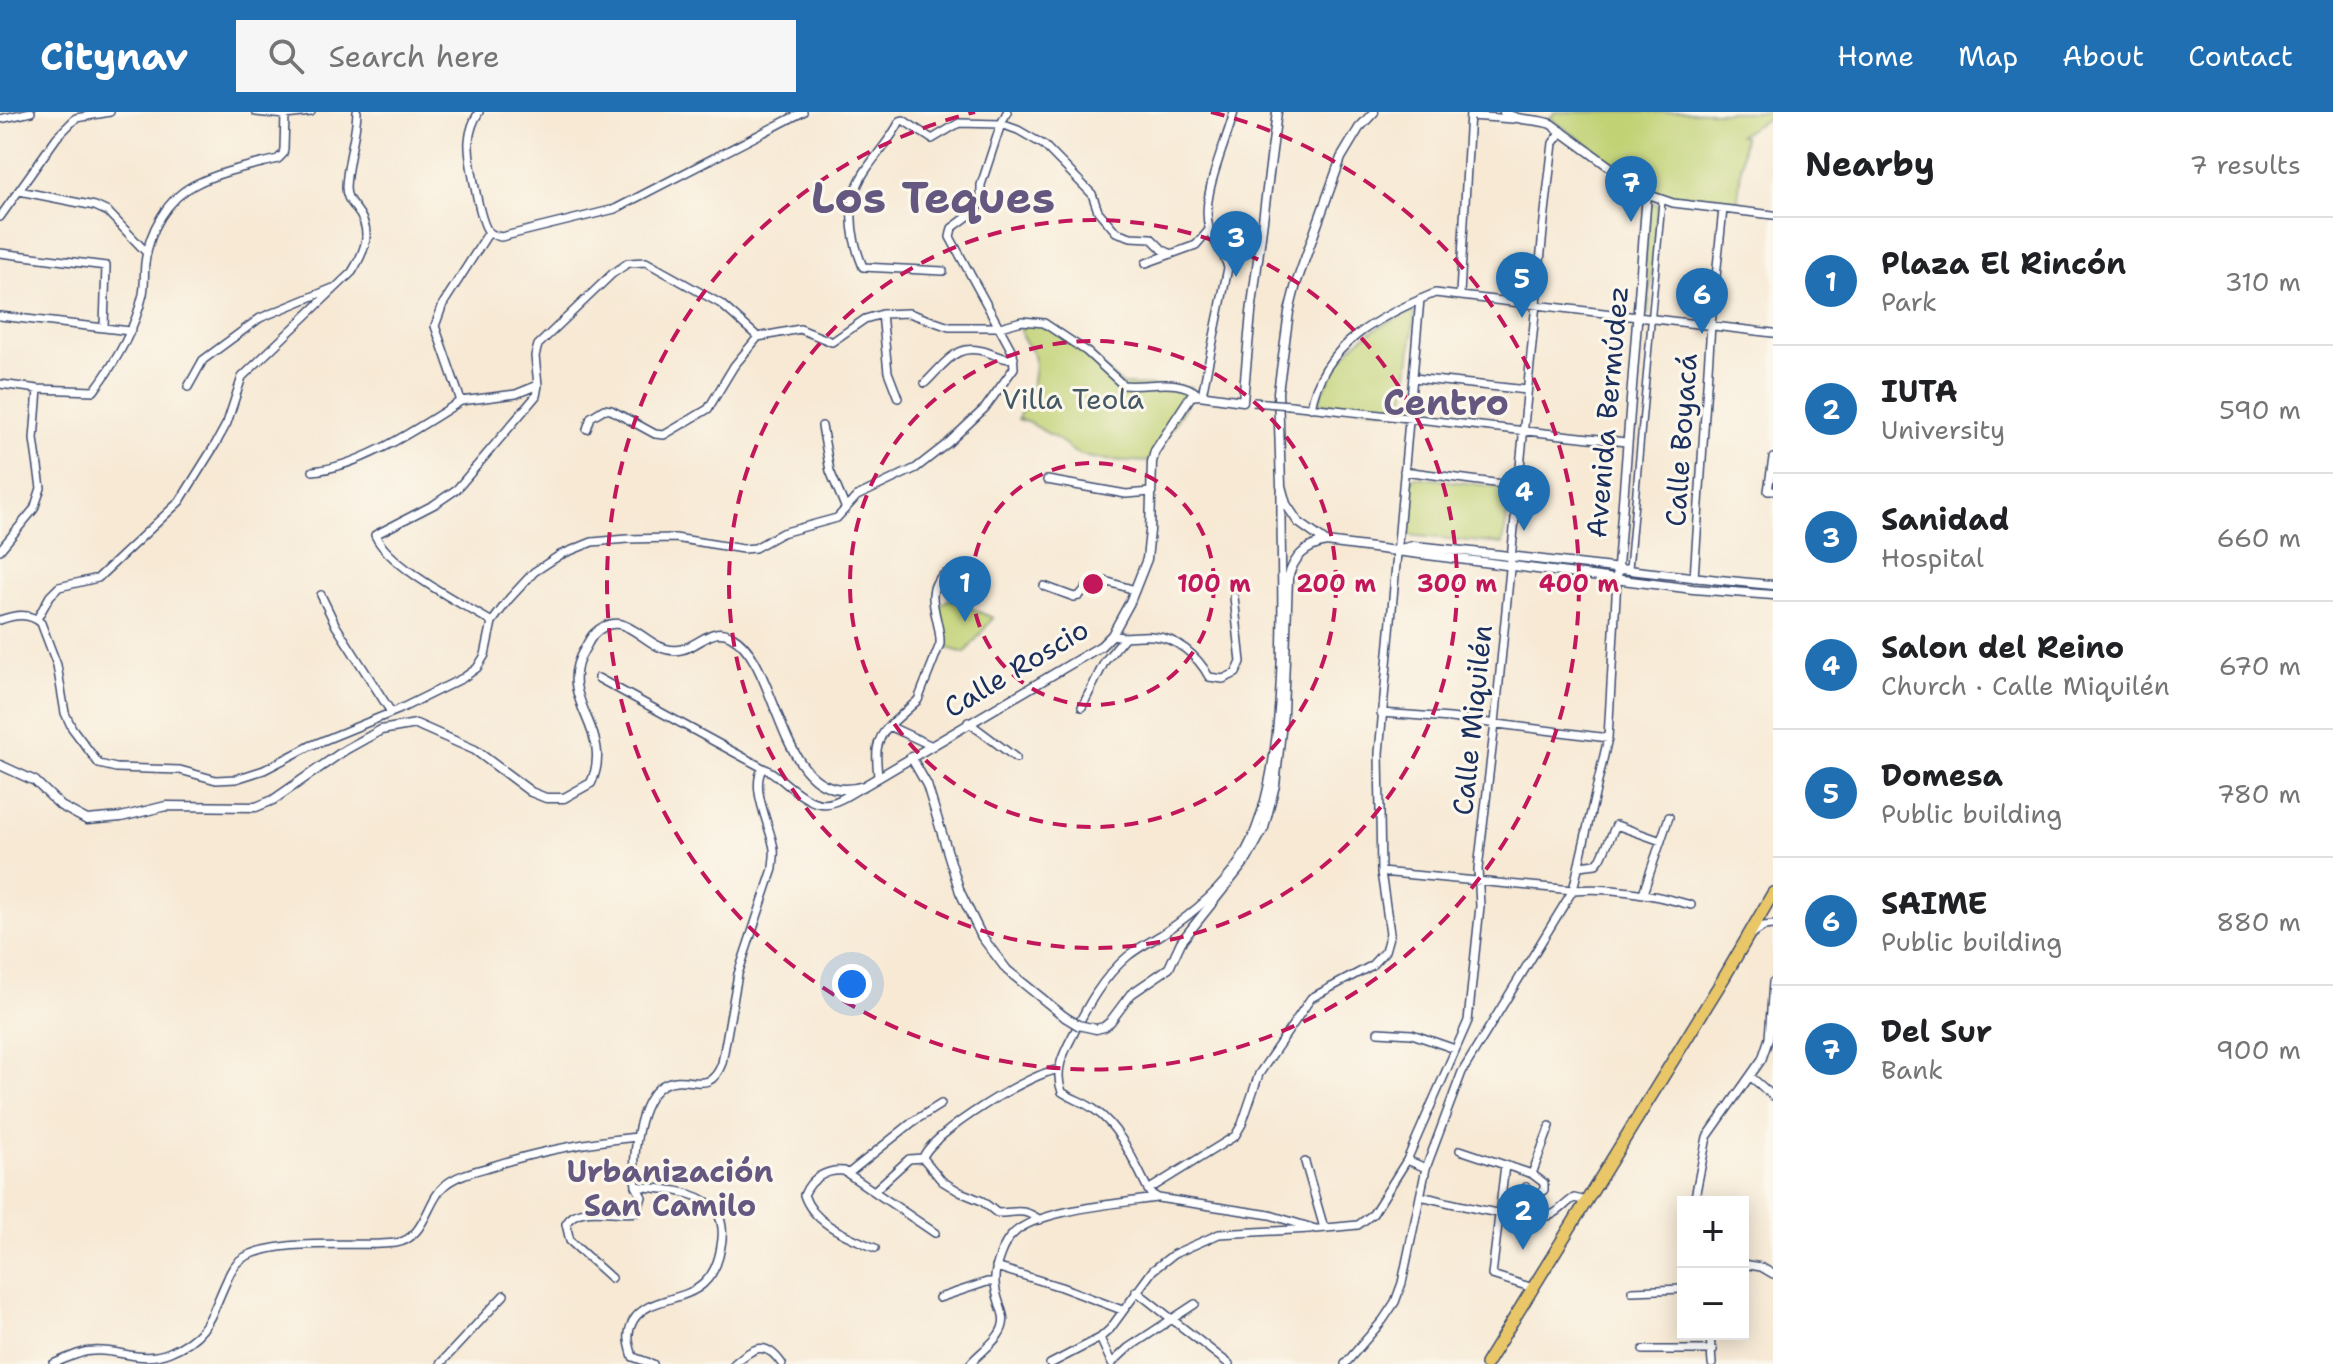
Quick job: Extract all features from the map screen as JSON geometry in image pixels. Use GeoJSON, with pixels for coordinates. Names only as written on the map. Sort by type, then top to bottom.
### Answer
{"type":"FeatureCollection","features":[{"type":"Feature","properties":{"kind":"main road"},"geometry":{"type":"LineString","coordinates":[[1486,1364],[1773,894]]}},
{"type":"Feature","properties":{"kind":"street"},"geometry":{"type":"LineString","coordinates":[[0,119],[31,112]]}},
{"type":"Feature","properties":{"kind":"street"},"geometry":{"type":"LineString","coordinates":[[0,217],[57,137],[76,118],[110,112]]}},
{"type":"Feature","properties":{"kind":"street"},"geometry":{"type":"LineString","coordinates":[[256,112],[285,115],[311,112]]}},
{"type":"Feature","properties":{"kind":"street"},"geometry":{"type":"LineString","coordinates":[[37,619],[59,587],[98,578],[180,501],[227,423],[242,377],[352,272],[367,240],[366,225],[347,197],[346,185],[357,112]]}},
{"type":"Feature","properties":{"kind":"street"},"geometry":{"type":"LineString","coordinates":[[479,112],[469,139],[469,153],[484,224],[489,232],[501,237],[615,209],[803,112]]}},
{"type":"Feature","properties":{"kind":"street"},"geometry":{"type":"LineString","coordinates":[[0,620],[14,615],[37,619],[41,623],[57,665],[65,713],[72,728],[99,764],[116,768],[180,770],[216,780],[236,779],[264,770],[310,746],[463,678],[477,668],[485,655],[492,622],[534,572],[560,555],[592,542],[675,538],[743,549],[755,548],[782,533],[837,518],[857,496],[916,468],[948,443],[985,408],[1011,373],[1014,358],[950,234],[952,228],[981,204],[981,185],[1007,112]]}},
{"type":"Feature","properties":{"kind":"street"},"geometry":{"type":"LineString","coordinates":[[1200,395],[1228,268],[1209,230],[1212,180],[1234,112]]}},
{"type":"Feature","properties":{"kind":"street"},"geometry":{"type":"LineString","coordinates":[[1248,401],[1251,313],[1277,112]]}},
{"type":"Feature","properties":{"kind":"street"},"geometry":{"type":"LineString","coordinates":[[1158,1198],[1148,1190],[1106,1119],[1089,1105],[1062,1092],[1058,1070],[1085,1009],[1113,970],[1203,902],[1226,879],[1250,845],[1267,797],[1280,675],[1278,392],[1289,312],[1341,158],[1359,128],[1374,112]]}},
{"type":"Feature","properties":{"kind":"street"},"geometry":{"type":"LineString","coordinates":[[1504,112],[1513,119]]}},
{"type":"Feature","properties":{"kind":"street"},"geometry":{"type":"LineString","coordinates":[[1460,294],[1470,114],[1551,124],[1647,194],[1662,201],[1773,215]]}},
{"type":"Feature","properties":{"kind":"street"},"geometry":{"type":"LineString","coordinates":[[0,384],[94,391],[130,331],[143,294],[147,253],[165,210],[194,184],[228,171],[278,159],[283,154],[285,115]]}},
{"type":"Feature","properties":{"kind":"street"},"geometry":{"type":"LineString","coordinates":[[943,271],[863,267],[850,215],[856,186],[903,120],[932,139],[959,123],[1001,124],[1018,130],[1044,145],[1092,194],[1098,211],[1110,228],[1126,236],[1148,237],[1172,254]]}},
{"type":"Feature","properties":{"kind":"street","name":"Calle Miquilén"},"geometry":{"type":"LineString","coordinates":[[1100,1338],[1153,1270],[1174,1254],[1219,1234],[1352,1227],[1373,1214],[1407,1160],[1468,1021],[1480,906],[1478,881],[1553,143],[1562,131]]}},
{"type":"Feature","properties":{"kind":"street"},"geometry":{"type":"LineString","coordinates":[[19,191],[95,206],[108,212],[147,253]]}},
{"type":"Feature","properties":{"kind":"street","name":"Avenida Bermúdez"},"geometry":{"type":"LineString","coordinates":[[1345,1364],[1395,1302],[1402,1283],[1426,1168],[1462,1072],[1573,890],[1608,738],[1626,442],[1647,194]]}},
{"type":"Feature","properties":{"kind":"street","name":"Avenida Bermúdez"},"geometry":{"type":"LineString","coordinates":[[1629,570],[1662,201]]}},
{"type":"Feature","properties":{"kind":"street","name":"Calle Boyacá"},"geometry":{"type":"LineString","coordinates":[[1694,578],[1711,325],[1723,209]]}},
{"type":"Feature","properties":{"kind":"street"},"geometry":{"type":"LineString","coordinates":[[1146,263],[1196,245],[1209,230]]}},
{"type":"Feature","properties":{"kind":"street"},"geometry":{"type":"LineString","coordinates":[[461,401],[435,326],[443,304],[489,232]]}},
{"type":"Feature","properties":{"kind":"street"},"geometry":{"type":"LineString","coordinates":[[0,253],[106,266],[104,326]]}},
{"type":"Feature","properties":{"kind":"street"},"geometry":{"type":"LineString","coordinates":[[492,622],[419,578],[379,543],[375,535],[457,489],[536,396],[535,356],[538,345],[612,274],[628,263],[646,262],[721,304],[758,337]]}},
{"type":"Feature","properties":{"kind":"street"},"geometry":{"type":"LineString","coordinates":[[188,387],[203,360],[260,318],[341,284]]}},
{"type":"Feature","properties":{"kind":"street"},"geometry":{"type":"LineString","coordinates":[[1311,408],[1313,396],[1326,370],[1353,337],[1383,315],[1435,293],[1773,333]]}},
{"type":"Feature","properties":{"kind":"street"},"geometry":{"type":"LineString","coordinates":[[1148,1190],[1235,1136],[1259,1074],[1311,998],[1358,974],[1385,951],[1390,933],[1381,872],[1381,713],[1420,299]]}},
{"type":"Feature","properties":{"kind":"street"},"geometry":{"type":"LineString","coordinates":[[587,429],[591,417],[604,409],[655,434],[664,435],[708,409],[734,366],[758,337],[800,329],[832,342],[865,319],[882,314],[909,313],[949,327],[1000,327],[1022,321],[1044,323],[1086,351],[1123,385],[1177,384],[1191,387],[1200,395],[1626,442]]}},
{"type":"Feature","properties":{"kind":"street"},"geometry":{"type":"LineString","coordinates":[[882,314],[888,372],[898,398]]}},
{"type":"Feature","properties":{"kind":"street"},"geometry":{"type":"LineString","coordinates":[[0,316],[130,331]]}},
{"type":"Feature","properties":{"kind":"street"},"geometry":{"type":"LineString","coordinates":[[925,383],[964,348],[1014,358]]}},
{"type":"Feature","properties":{"kind":"street"},"geometry":{"type":"LineString","coordinates":[[1414,378],[1527,390]]}},
{"type":"Feature","properties":{"kind":"street"},"geometry":{"type":"LineString","coordinates":[[313,471],[328,469],[404,437],[461,401],[516,394],[538,385]]}},
{"type":"Feature","properties":{"kind":"street"},"geometry":{"type":"LineString","coordinates":[[0,550],[34,509],[41,488],[34,439],[38,389]]}},
{"type":"Feature","properties":{"kind":"street","name":"Calle Roscio"},"geometry":{"type":"LineString","coordinates":[[864,786],[1101,646],[1112,635],[1147,559],[1155,451],[1186,400],[1200,395]]}},
{"type":"Feature","properties":{"kind":"street"},"geometry":{"type":"LineString","coordinates":[[822,426],[830,471],[846,509]]}},
{"type":"Feature","properties":{"kind":"street"},"geometry":{"type":"LineString","coordinates":[[1773,458],[1768,491],[1773,491]]}},
{"type":"Feature","properties":{"kind":"street"},"geometry":{"type":"LineString","coordinates":[[1404,471],[1517,486]]}},
{"type":"Feature","properties":{"kind":"street"},"geometry":{"type":"LineString","coordinates":[[1047,480],[1126,494],[1151,492]]}},
{"type":"Feature","properties":{"kind":"street"},"geometry":{"type":"LineString","coordinates":[[1281,486],[1286,504],[1298,522],[1326,542]]}},
{"type":"Feature","properties":{"kind":"street"},"geometry":{"type":"LineString","coordinates":[[911,757],[927,785],[960,892],[982,937],[1007,970],[1065,1017],[1078,1025],[1096,1029],[1104,1027],[1131,994],[1169,968],[1185,936],[1247,859],[1264,828],[1275,785],[1283,713],[1288,578],[1299,555],[1313,545],[1326,542],[1397,550],[1413,546],[1617,579],[1773,595]]}},
{"type":"Feature","properties":{"kind":"street"},"geometry":{"type":"LineString","coordinates":[[1510,560],[1773,585]]}},
{"type":"Feature","properties":{"kind":"street"},"geometry":{"type":"LineString","coordinates":[[878,776],[876,746],[879,738],[918,700],[940,644],[934,615],[935,583],[945,574],[964,574]]}},
{"type":"Feature","properties":{"kind":"street"},"geometry":{"type":"LineString","coordinates":[[1044,586],[1070,598],[1079,596],[1095,578],[1135,590]]}},
{"type":"Feature","properties":{"kind":"street"},"geometry":{"type":"LineString","coordinates":[[321,595],[336,626],[391,712]]}},
{"type":"Feature","properties":{"kind":"street"},"geometry":{"type":"LineString","coordinates":[[1112,635],[1124,638],[1149,635],[1170,641],[1198,660],[1209,677],[1223,679],[1236,673],[1241,662],[1234,597]]}},
{"type":"Feature","properties":{"kind":"street"},"geometry":{"type":"LineString","coordinates":[[0,765],[35,781],[61,806],[87,820],[121,817],[166,806],[256,807],[273,800],[345,750],[381,730],[416,724],[475,750],[531,792],[546,798],[564,798],[591,783],[599,758],[597,741],[574,684],[574,674],[579,658],[594,634],[616,624],[626,625],[667,650],[680,651],[693,647],[702,638],[716,633],[730,635],[749,651],[794,756],[818,780],[841,789],[864,786]]}},
{"type":"Feature","properties":{"kind":"street"},"geometry":{"type":"LineString","coordinates":[[1082,707],[1105,661],[1124,638]]}},
{"type":"Feature","properties":{"kind":"street"},"geometry":{"type":"LineString","coordinates":[[598,678],[769,770],[792,789],[827,805],[864,786]]}},
{"type":"Feature","properties":{"kind":"street"},"geometry":{"type":"LineString","coordinates":[[1381,713],[1495,723],[1608,738]]}},
{"type":"Feature","properties":{"kind":"street"},"geometry":{"type":"LineString","coordinates":[[968,722],[1016,758]]}},
{"type":"Feature","properties":{"kind":"street"},"geometry":{"type":"LineString","coordinates":[[889,726],[930,745]]}},
{"type":"Feature","properties":{"kind":"street"},"geometry":{"type":"LineString","coordinates":[[611,1278],[570,1241],[566,1224],[569,1217],[578,1212],[637,1212],[642,1197],[636,1186],[633,1166],[637,1137],[648,1101],[663,1085],[678,1081],[706,1082],[717,1076],[738,974],[773,869],[775,852],[759,788],[758,775],[763,768]]}},
{"type":"Feature","properties":{"kind":"street"},"geometry":{"type":"LineString","coordinates":[[1643,893],[1669,817]]}},
{"type":"Feature","properties":{"kind":"street"},"geometry":{"type":"LineString","coordinates":[[1579,866],[1596,864],[1616,825],[1661,841]]}},
{"type":"Feature","properties":{"kind":"street"},"geometry":{"type":"LineString","coordinates":[[1381,872],[1573,890],[1602,888],[1643,893],[1691,905]]}},
{"type":"Feature","properties":{"kind":"street"},"geometry":{"type":"LineString","coordinates":[[1773,894],[1773,905]]}},
{"type":"Feature","properties":{"kind":"street"},"geometry":{"type":"LineString","coordinates":[[1174,925],[1185,936]]}},
{"type":"Feature","properties":{"kind":"street"},"geometry":{"type":"LineString","coordinates":[[1747,937],[1764,926],[1773,925]]}},
{"type":"Feature","properties":{"kind":"street"},"geometry":{"type":"LineString","coordinates":[[1695,1196],[1707,1137],[1762,1059],[1769,1038],[1773,982]]}},
{"type":"Feature","properties":{"kind":"street"},"geometry":{"type":"LineString","coordinates":[[1463,1031],[1480,1038]]}},
{"type":"Feature","properties":{"kind":"street"},"geometry":{"type":"LineString","coordinates":[[1378,1032],[1412,1034],[1455,1049]]}},
{"type":"Feature","properties":{"kind":"street"},"geometry":{"type":"LineString","coordinates":[[923,1158],[930,1145],[983,1106],[1038,1075],[1058,1070]]}},
{"type":"Feature","properties":{"kind":"street"},"geometry":{"type":"LineString","coordinates":[[1750,1076],[1773,1096]]}},
{"type":"Feature","properties":{"kind":"street"},"geometry":{"type":"LineString","coordinates":[[849,1173],[914,1121],[941,1104]]}},
{"type":"Feature","properties":{"kind":"street"},"geometry":{"type":"LineString","coordinates":[[1532,1174],[1550,1126]]}},
{"type":"Feature","properties":{"kind":"street"},"geometry":{"type":"LineString","coordinates":[[53,1364],[88,1350],[113,1351],[132,1361],[166,1354],[188,1343],[205,1329],[238,1261],[268,1250],[400,1243],[420,1227],[443,1186],[462,1175],[517,1158],[592,1142],[637,1137]]}},
{"type":"Feature","properties":{"kind":"street"},"geometry":{"type":"LineString","coordinates":[[1460,1150],[1532,1174],[1544,1183],[1544,1190],[1536,1195],[1529,1193],[1526,1187]]}},
{"type":"Feature","properties":{"kind":"street"},"geometry":{"type":"LineString","coordinates":[[874,1191],[909,1159],[923,1158]]}},
{"type":"Feature","properties":{"kind":"street"},"geometry":{"type":"LineString","coordinates":[[923,1158],[942,1181],[982,1201],[997,1213],[1020,1210],[1030,1212],[1040,1220]]}},
{"type":"Feature","properties":{"kind":"street"},"geometry":{"type":"LineString","coordinates":[[1407,1160],[1426,1168]]}},
{"type":"Feature","properties":{"kind":"street"},"geometry":{"type":"LineString","coordinates":[[970,1364],[1003,1329],[1004,1316],[994,1282],[996,1267],[1012,1234],[1029,1223],[1081,1209],[1158,1198],[1270,1215],[1320,1228],[1305,1162]]}},
{"type":"Feature","properties":{"kind":"street"},"geometry":{"type":"LineString","coordinates":[[1505,1165],[1492,1275],[1533,1288]]}},
{"type":"Feature","properties":{"kind":"street"},"geometry":{"type":"LineString","coordinates":[[875,1248],[835,1229],[814,1212],[804,1195],[819,1177],[834,1170],[849,1173],[935,1233]]}},
{"type":"Feature","properties":{"kind":"street"},"geometry":{"type":"LineString","coordinates":[[636,1186],[694,1194],[719,1214],[723,1228],[717,1265],[704,1283],[686,1295],[644,1309],[634,1321],[628,1339],[631,1360],[653,1364]]}},
{"type":"Feature","properties":{"kind":"street"},"geometry":{"type":"LineString","coordinates":[[1420,1196],[1499,1213],[1550,1216],[1574,1198],[1587,1201]]}},
{"type":"Feature","properties":{"kind":"street"},"geometry":{"type":"LineString","coordinates":[[1749,1266],[1771,1272],[1773,1261]]}},
{"type":"Feature","properties":{"kind":"street"},"geometry":{"type":"LineString","coordinates":[[996,1267],[1122,1310]]}},
{"type":"Feature","properties":{"kind":"street"},"geometry":{"type":"LineString","coordinates":[[939,1298],[994,1282]]}},
{"type":"Feature","properties":{"kind":"street"},"geometry":{"type":"LineString","coordinates":[[1632,1291],[1677,1289]]}},
{"type":"Feature","properties":{"kind":"street"},"geometry":{"type":"LineString","coordinates":[[1136,1291],[1229,1364]]}},
{"type":"Feature","properties":{"kind":"street"},"geometry":{"type":"LineString","coordinates":[[440,1364],[504,1295]]}},
{"type":"Feature","properties":{"kind":"street"},"geometry":{"type":"LineString","coordinates":[[1050,1364],[1100,1338],[1112,1363],[1128,1348],[1195,1304]]}},
{"type":"Feature","properties":{"kind":"street"},"geometry":{"type":"LineString","coordinates":[[1711,1340],[1712,1364]]}},
{"type":"Feature","properties":{"kind":"street"},"geometry":{"type":"LineString","coordinates":[[734,1364],[752,1350],[760,1349],[775,1354],[782,1364]]}},
{"type":"Feature","properties":{"kind":"street"},"geometry":{"type":"LineString","coordinates":[[1643,1350],[1713,1350]]}},
{"type":"Feature","properties":{"kind":"green space"},"geometry":{"type":"Polygon","coordinates":[[[1555,112],[1773,112],[1773,116],[1739,135],[1744,136],[1738,201],[1656,193],[1550,118],[1555,112]]]}},
{"type":"Feature","properties":{"kind":"green space"},"geometry":{"type":"Polygon","coordinates":[[[1650,203],[1658,204],[1648,314],[1641,313],[1650,203]]]}},
{"type":"Feature","properties":{"kind":"green space"},"geometry":{"type":"Polygon","coordinates":[[[1415,311],[1404,412],[1318,403],[1335,369],[1354,345],[1380,326],[1415,311]]]}},
{"type":"Feature","properties":{"kind":"green space","name":"Villa Teola"},"geometry":{"type":"Polygon","coordinates":[[[1022,321],[1044,323],[1066,336],[1123,385],[1191,387],[1191,396],[1152,462],[1104,460],[1081,455],[1032,424],[1018,419],[1029,398],[1035,366],[1032,351],[1022,338],[1022,321]]]}},
{"type":"Feature","properties":{"kind":"green space"},"geometry":{"type":"Polygon","coordinates":[[[1416,477],[1507,488],[1510,495],[1503,544],[1407,535],[1409,483],[1416,477]]]}},
{"type":"Feature","properties":{"kind":"green space"},"geometry":{"type":"Polygon","coordinates":[[[949,599],[993,618],[965,653],[947,648],[938,608],[949,599]]]}},
{"type":"Feature","properties":{"kind":"place","name":"Del Sur"},"geometry":{"type":"Point","coordinates":[1631,222]}},
{"type":"Feature","properties":{"kind":"place","name":"Sanidad"},"geometry":{"type":"Point","coordinates":[1236,277]}},
{"type":"Feature","properties":{"kind":"place","name":"Domesa"},"geometry":{"type":"Point","coordinates":[1522,318]}},
{"type":"Feature","properties":{"kind":"place","name":"SAIME"},"geometry":{"type":"Point","coordinates":[1702,334]}},
{"type":"Feature","properties":{"kind":"place","name":"Salon del Reino"},"geometry":{"type":"Point","coordinates":[1524,531]}},
{"type":"Feature","properties":{"kind":"place","name":"Plaza El Rincón"},"geometry":{"type":"Point","coordinates":[965,622]}},
{"type":"Feature","properties":{"kind":"place","name":"IUTA"},"geometry":{"type":"Point","coordinates":[1523,1250]}},
{"type":"Feature","properties":{"kind":"district","name":"Los Teques"},"geometry":{"type":"Point","coordinates":[933,198]}},
{"type":"Feature","properties":{"kind":"district","name":"Centro"},"geometry":{"type":"Point","coordinates":[1446,402]}},
{"type":"Feature","properties":{"kind":"district","name":"Urbanización San Camilo"},"geometry":{"type":"Point","coordinates":[670,1189]}}]}
